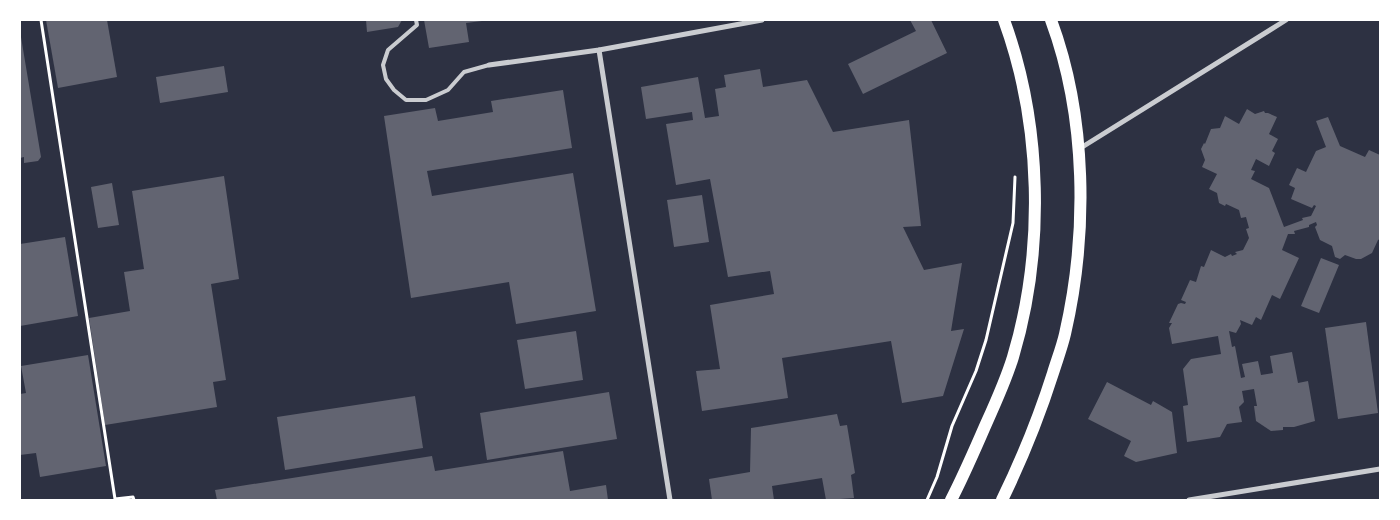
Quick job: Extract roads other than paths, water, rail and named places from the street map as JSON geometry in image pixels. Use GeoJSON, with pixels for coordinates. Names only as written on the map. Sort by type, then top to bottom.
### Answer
{"type":"FeatureCollection","features":[{"type":"Feature","properties":{"kind":"main road"},"geometry":{"type":"LineString","coordinates":[[952,500],[1000,394],[1013,357],[1022,320],[1030,269],[1035,199],[1029,114],[1020,70],[1004,20]]}},
{"type":"Feature","properties":{"kind":"main road"},"geometry":{"type":"LineString","coordinates":[[1002,500],[1041,411],[1065,335],[1078,262],[1081,183],[1078,150],[1064,62],[1051,20]]}},
{"type":"Feature","properties":{"kind":"street"},"geometry":{"type":"LineString","coordinates":[[489,65],[599,50],[762,20]]}},
{"type":"Feature","properties":{"kind":"street"},"geometry":{"type":"LineString","coordinates":[[1078,150],[1286,20]]}},
{"type":"Feature","properties":{"kind":"street"},"geometry":{"type":"LineString","coordinates":[[599,50],[670,500]]}},
{"type":"Feature","properties":{"kind":"street"},"geometry":{"type":"LineString","coordinates":[[1189,500],[1380,469]]}},
{"type":"Feature","properties":{"kind":"lane"},"geometry":{"type":"LineString","coordinates":[[416,20],[416,25],[388,50],[383,65],[386,79],[394,90],[406,100],[426,100],[448,90],[464,72],[489,65]]}}]}
